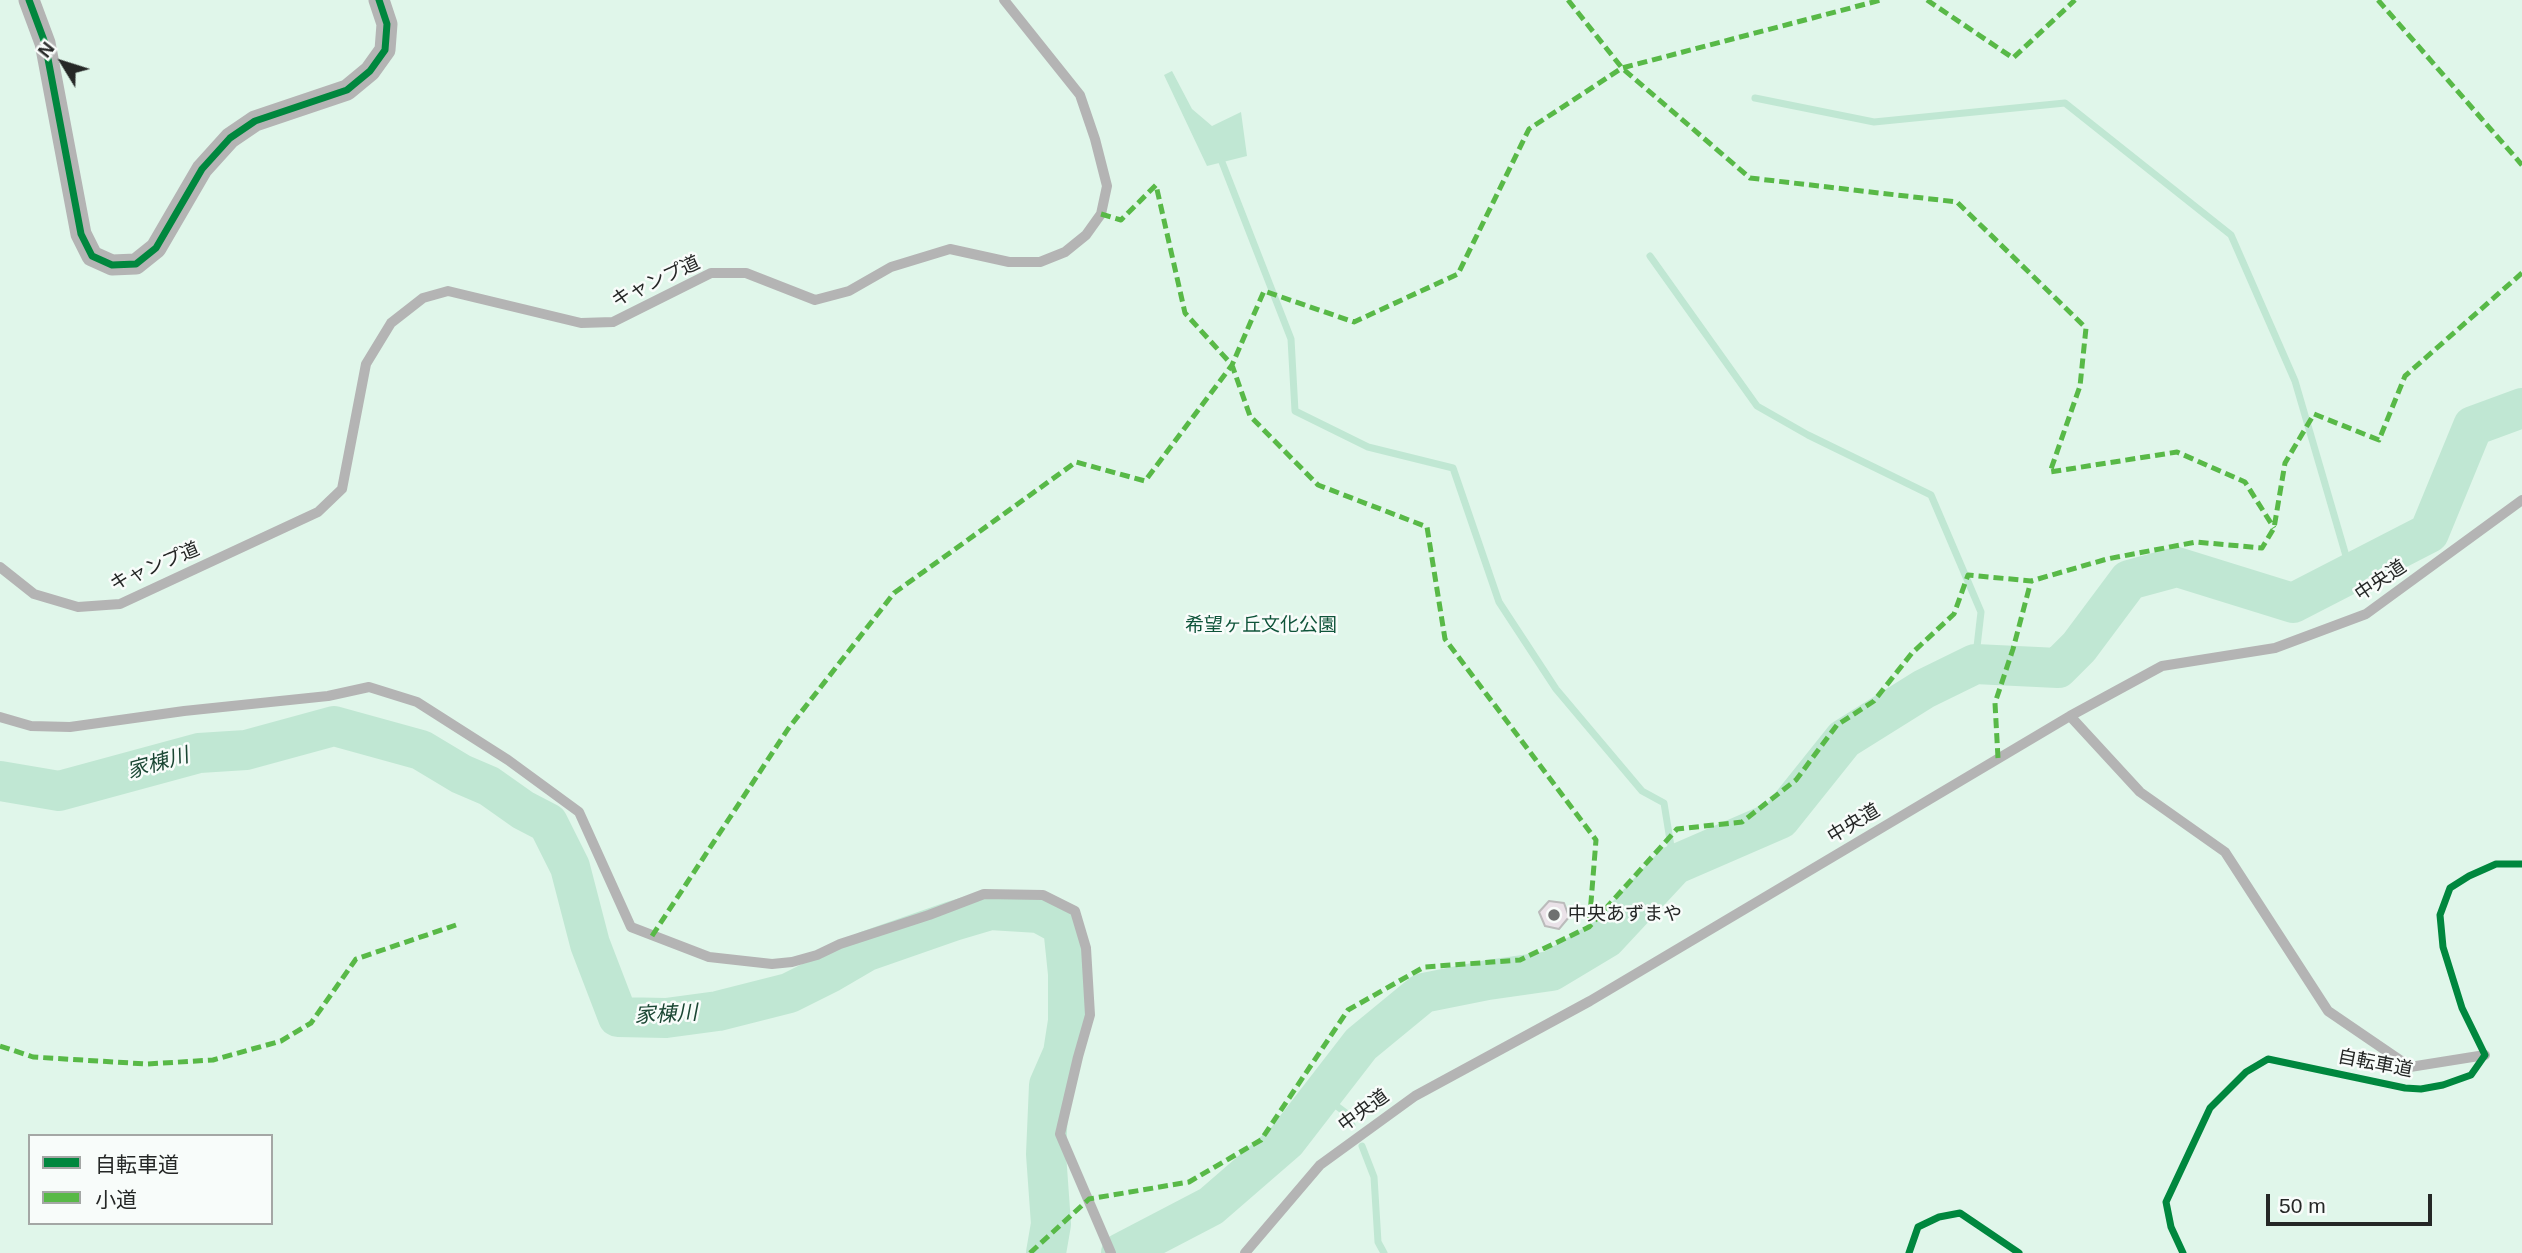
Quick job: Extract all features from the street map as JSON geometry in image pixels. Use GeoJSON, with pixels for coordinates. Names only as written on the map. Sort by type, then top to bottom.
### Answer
{"type":"FeatureCollection","features":[{"type":"Feature","properties":{"kind":"street"},"geometry":{"type":"LineString","coordinates":[[29,0],[45,43],[81,234],[92,256],[112,265],[135,264],[156,248],[202,169],[230,138],[255,121],[347,89],[370,71],[385,50],[387,24],[379,0]]}},
{"type":"Feature","properties":{"kind":"lane","name":"キャンプ道"},"geometry":{"type":"LineString","coordinates":[[0,567],[34,594],[78,607],[120,604],[318,512],[342,489],[366,364],[391,323],[423,298],[448,291],[581,323],[613,322],[711,273],[746,273],[815,300],[849,291],[891,267],[950,249],[1009,262],[1040,262],[1065,253],[1086,235],[1101,214],[1107,186],[1080,95],[1004,0]]}},
{"type":"Feature","properties":{"kind":"lane","name":"中央道"},"geometry":{"type":"LineString","coordinates":[[1245,1253],[1320,1165],[1415,1096],[1590,1001],[2070,716],[2162,666],[2275,648],[2366,614],[2522,500]]}},
{"type":"Feature","properties":{"kind":"lane"},"geometry":{"type":"LineString","coordinates":[[0,717],[31,726],[70,727],[184,711],[328,696],[369,687],[417,702],[508,760],[579,812],[631,927],[709,957],[772,964],[792,962],[984,894],[1042,895],[1075,911],[1086,948],[1090,1015],[1077,1057],[1060,1134],[1111,1253]]}},
{"type":"Feature","properties":{"kind":"lane"},"geometry":{"type":"LineString","coordinates":[[2070,716],[2140,792],[2225,852],[2328,1011],[2410,1067],[2485,1055]]}},
{"type":"Feature","properties":{"kind":"green space","name":"希望ヶ丘文化公園"},"geometry":{"type":"Polygon","coordinates":[[[0,0],[2522,0],[2522,1253],[0,1253],[0,0]]]}},
{"type":"Feature","properties":{"kind":"shaded area"},"geometry":{"type":"Polygon","coordinates":[[[1172,71],[1192,109],[1212,126],[1241,112],[1247,156],[1207,166],[1164,75],[1172,71]]]}},
{"type":"Feature","properties":{"kind":"building","name":"中央あずまや"},"geometry":{"type":"Polygon","coordinates":[[[1549,901],[1564,903],[1569,917],[1559,929],[1545,926],[1539,912],[1549,901]]]}},
{"type":"Feature","properties":{"kind":"waterway"},"geometry":{"type":"LineString","coordinates":[[1755,98],[1874,122],[2065,103],[2231,235],[2295,381],[2351,573]]}},
{"type":"Feature","properties":{"kind":"waterway"},"geometry":{"type":"LineString","coordinates":[[1222,162],[1291,339],[1295,411],[1368,447],[1453,468],[1499,602],[1556,689],[1642,791],[1664,803],[1674,865]]}},
{"type":"Feature","properties":{"kind":"waterway"},"geometry":{"type":"LineString","coordinates":[[1650,256],[1757,406],[1808,435],[1931,495],[1981,612],[1975,664]]}},
{"type":"Feature","properties":{"kind":"waterway"},"geometry":{"type":"LineString","coordinates":[[1121,1253],[1211,1206],[1286,1141],[1361,1044],[1423,993],[1551,971],[1606,938],[1674,865],[1780,819],[1844,739],[1924,689],[1975,664],[2058,668],[2079,647],[2129,580],[2177,567],[2293,603],[2429,533],[2473,426],[2522,408]]}},
{"type":"Feature","properties":{"kind":"waterway","name":"家棟川"},"geometry":{"type":"LineString","coordinates":[[0,781],[59,791],[199,753],[246,750],[334,726],[421,750],[461,774],[489,786],[523,810],[548,823],[570,867],[590,944],[618,1017],[666,1018],[718,1011],[789,993],[867,951],[953,921],[990,910],[1039,913],[1063,926],[1068,974],[1068,1021],[1063,1053],[1049,1085],[1046,1154],[1051,1224],[1046,1253]]}},
{"type":"Feature","properties":{"kind":"waterway"},"geometry":{"type":"LineString","coordinates":[[1322,1095],[1346,1113],[1352,1125]]}},
{"type":"Feature","properties":{"kind":"waterway"},"geometry":{"type":"LineString","coordinates":[[1362,1146],[1374,1177],[1378,1242],[1384,1253]]}},
{"type":"Feature","properties":{"kind":"marked path"},"geometry":{"type":"LineString","coordinates":[[1568,0],[1622,68],[1750,178],[1957,202],[2086,328],[2080,386],[2050,472],[2177,452],[2245,482],[2274,528]]}},
{"type":"Feature","properties":{"kind":"marked path"},"geometry":{"type":"LineString","coordinates":[[652,936],[788,729],[894,593],[1076,462],[1145,481],[1232,365],[1264,291],[1354,322],[1458,274],[1529,129],[1622,68],[1881,0]]}},
{"type":"Feature","properties":{"kind":"marked path"},"geometry":{"type":"LineString","coordinates":[[1927,0],[2013,58],[2075,0]]}},
{"type":"Feature","properties":{"kind":"marked path"},"geometry":{"type":"LineString","coordinates":[[2378,0],[2522,165]]}},
{"type":"Feature","properties":{"kind":"marked path"},"geometry":{"type":"LineString","coordinates":[[1101,214],[1121,220],[1156,185],[1185,313],[1232,365],[1250,416],[1318,485],[1427,527],[1445,639],[1596,840],[1589,927]]}},
{"type":"Feature","properties":{"kind":"marked path"},"geometry":{"type":"LineString","coordinates":[[1030,1253],[1089,1199],[1189,1182],[1261,1140],[1348,1010],[1424,967],[1520,960],[1589,927],[1677,829],[1742,822],[1796,780],[1837,725],[1874,701],[1912,653],[1954,614],[1968,575],[2031,581],[2107,559],[2196,542],[2262,548],[2274,528],[2285,463],[2314,414],[2379,440],[2405,376],[2522,273]]}},
{"type":"Feature","properties":{"kind":"marked path"},"geometry":{"type":"LineString","coordinates":[[1998,758],[1995,703],[2031,581]]}},
{"type":"Feature","properties":{"kind":"marked path"},"geometry":{"type":"LineString","coordinates":[[0,1046],[33,1057],[147,1064],[213,1060],[281,1041],[311,1023],[356,959],[456,925]]}},
{"type":"Feature","properties":{"kind":"cycle path"},"geometry":{"type":"LineString","coordinates":[[29,0],[45,43],[81,234],[92,256],[112,265],[136,264],[156,248],[202,169],[230,138],[255,121],[347,90],[370,71],[385,50],[387,24],[379,0]]}},
{"type":"Feature","properties":{"kind":"cycle path","name":"自転車道"},"geometry":{"type":"LineString","coordinates":[[2183,1253],[2171,1227],[2166,1202],[2210,1108],[2246,1072],[2268,1059],[2421,1089],[2471,1075],[2485,1055],[2462,1008],[2443,947],[2440,915],[2450,888],[2469,876],[2496,864],[2522,864]]}},
{"type":"Feature","properties":{"kind":"cycle path"},"geometry":{"type":"LineString","coordinates":[[1909,1253],[1918,1227],[1939,1217],[1960,1213],[2019,1253]]}},
{"type":"Feature","properties":{"kind":"place","name":"中央あずまや"},"geometry":{"type":"Point","coordinates":[1554,915]}}]}
